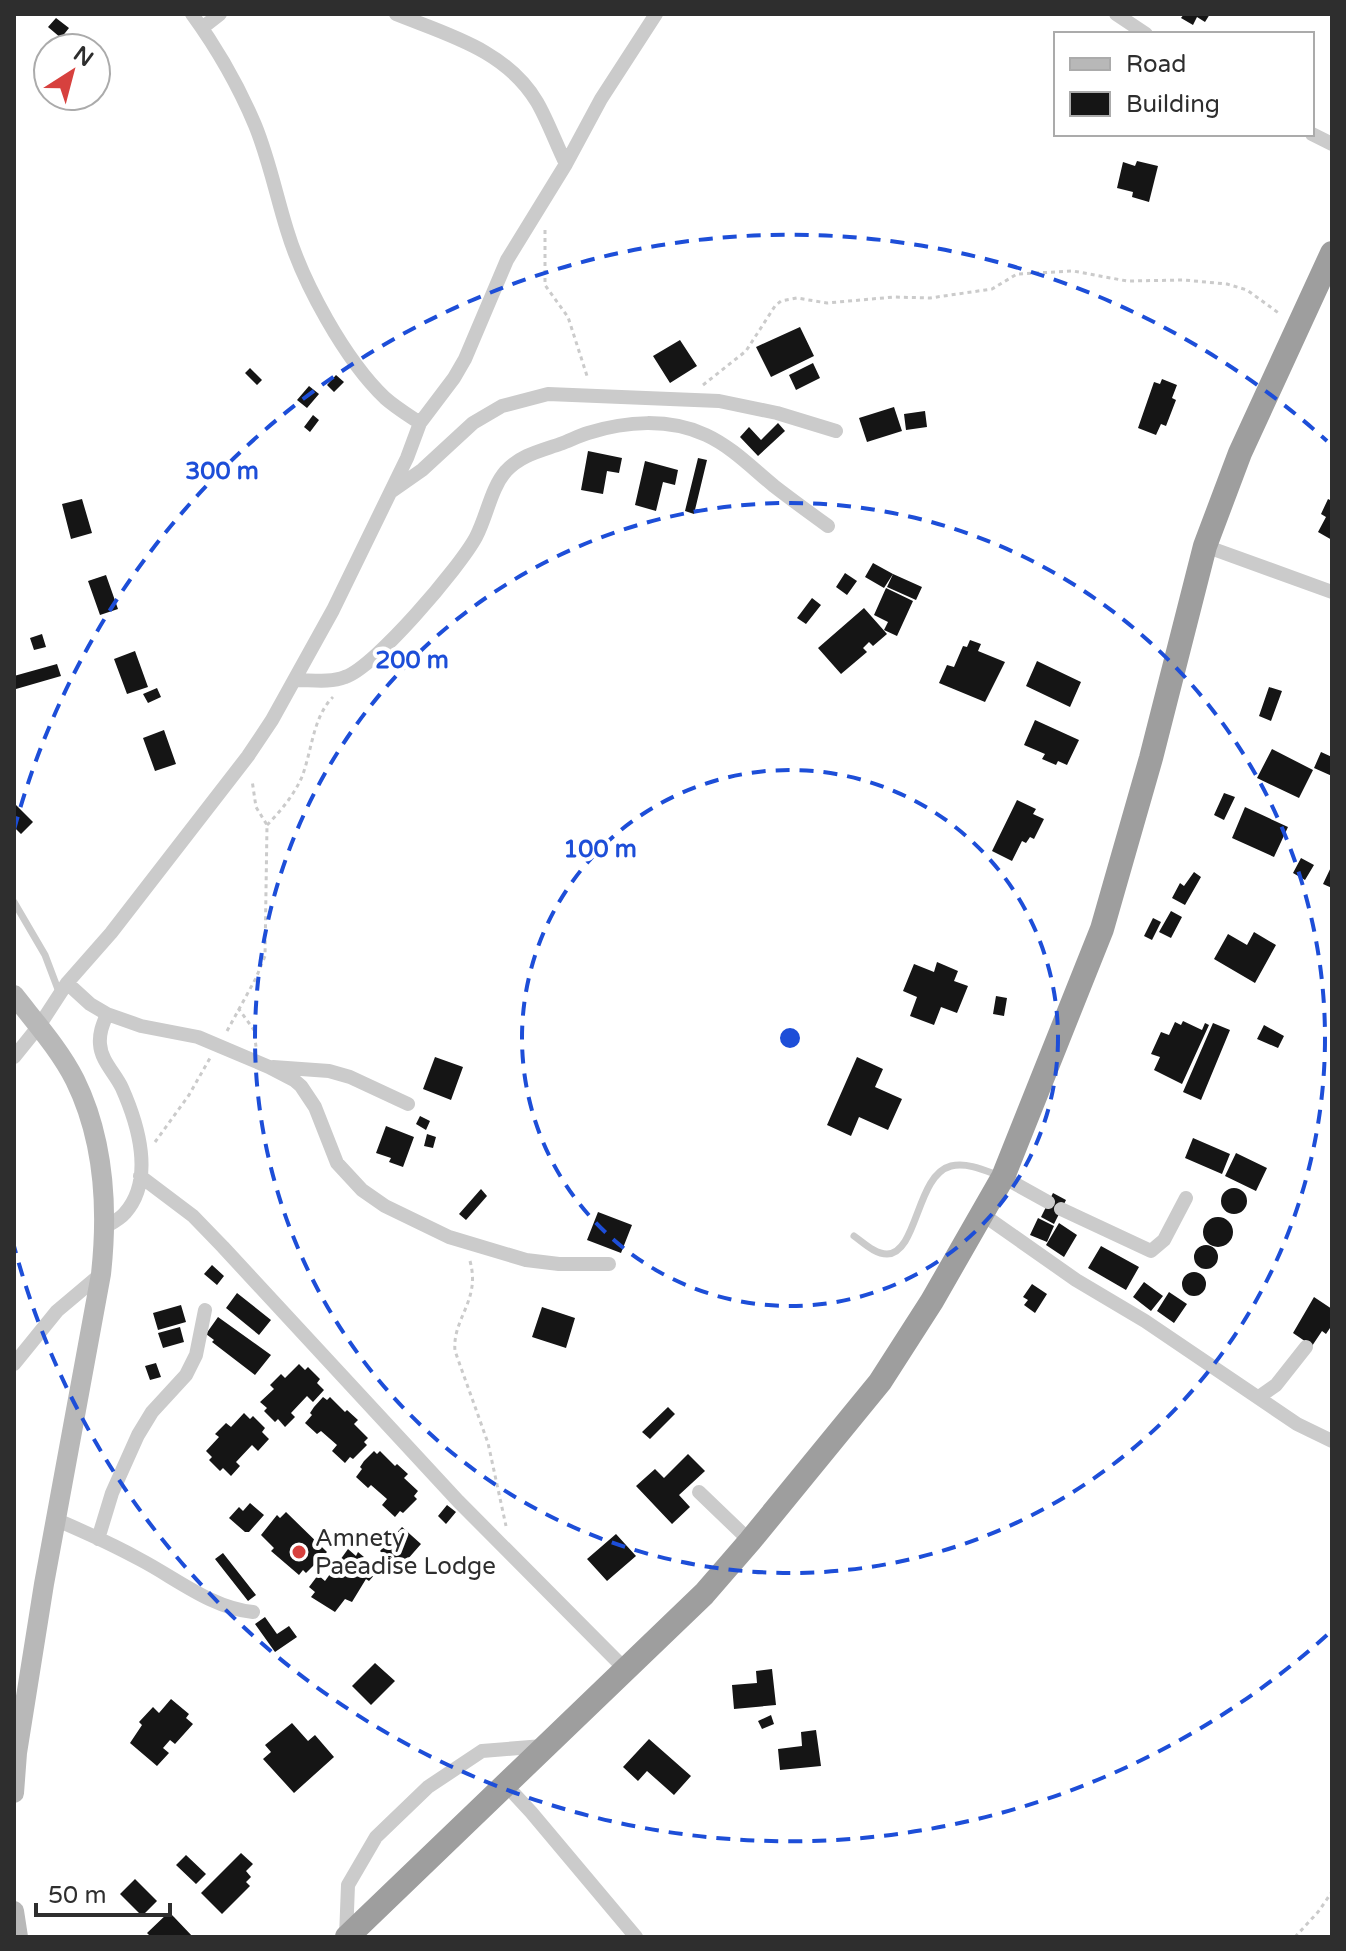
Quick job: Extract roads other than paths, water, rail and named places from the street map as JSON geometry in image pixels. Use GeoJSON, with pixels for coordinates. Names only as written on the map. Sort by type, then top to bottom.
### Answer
{"type":"FeatureCollection","features":[{"type":"Feature","properties":{"kind":"highway"},"geometry":{"type":"LineString","coordinates":[[347,1937],[704,1594],[880,1382],[932,1301],[1003,1177],[1102,929],[1151,758],[1205,546],[1240,453],[1332,253]]}},
{"type":"Feature","properties":{"kind":"main road"},"geometry":{"type":"LineString","coordinates":[[14,995],[75,1080],[90,1122],[103,1192],[105,1227],[101,1274],[17,1753],[14,1791]]}},
{"type":"Feature","properties":{"kind":"main road"},"geometry":{"type":"LineString","coordinates":[[14,1911],[18,1937]]}},
{"type":"Feature","properties":{"kind":"street"},"geometry":{"type":"LineString","coordinates":[[192,14],[255,125],[296,255],[317,299],[370,382],[387,400],[420,423]]}},
{"type":"Feature","properties":{"kind":"street"},"geometry":{"type":"LineString","coordinates":[[202,28],[220,14]]}},
{"type":"Feature","properties":{"kind":"street"},"geometry":{"type":"LineString","coordinates":[[396,14],[469,42],[496,57],[517,75],[537,102],[566,164]]}},
{"type":"Feature","properties":{"kind":"street"},"geometry":{"type":"LineString","coordinates":[[14,1057],[248,756],[296,680],[407,458],[420,423],[465,359],[507,260],[566,164],[601,99],[656,14]]}},
{"type":"Feature","properties":{"kind":"street"},"geometry":{"type":"LineString","coordinates":[[1116,14],[1143,32]]}},
{"type":"Feature","properties":{"kind":"street"},"geometry":{"type":"LineString","coordinates":[[1314,135],[1332,144]]}},
{"type":"Feature","properties":{"kind":"street"},"geometry":{"type":"LineString","coordinates":[[388,494],[422,470],[473,423],[502,406],[548,394],[684,399],[745,405],[836,431]]}},
{"type":"Feature","properties":{"kind":"street"},"geometry":{"type":"LineString","coordinates":[[296,680],[330,680],[346,677],[359,669],[437,591],[461,560],[476,538],[505,471],[537,450],[589,432],[636,423],[658,423],[681,426],[707,436],[732,451],[828,526]]}},
{"type":"Feature","properties":{"kind":"street"},"geometry":{"type":"LineString","coordinates":[[1205,546],[1332,592]]}},
{"type":"Feature","properties":{"kind":"street"},"geometry":{"type":"LineString","coordinates":[[64,989],[107,1014],[141,1026],[218,1044],[294,1080],[306,1093],[337,1163],[347,1176],[385,1206],[449,1237],[526,1260],[559,1264],[609,1264]]}},
{"type":"Feature","properties":{"kind":"street"},"geometry":{"type":"LineString","coordinates":[[105,1227],[127,1211],[141,1170],[139,1139],[128,1105],[100,1044],[100,1032],[107,1014]]}},
{"type":"Feature","properties":{"kind":"street"},"geometry":{"type":"LineString","coordinates":[[269,1067],[329,1071],[350,1077],[408,1104]]}},
{"type":"Feature","properties":{"kind":"street"},"geometry":{"type":"LineString","coordinates":[[141,1170],[193,1216],[511,1555],[625,1669]]}},
{"type":"Feature","properties":{"kind":"street"},"geometry":{"type":"LineString","coordinates":[[1003,1177],[1055,1206],[1151,1251],[1164,1240],[1186,1198]]}},
{"type":"Feature","properties":{"kind":"street"},"geometry":{"type":"LineString","coordinates":[[982,1214],[1076,1280],[1145,1321],[1297,1424],[1332,1441]]}},
{"type":"Feature","properties":{"kind":"street"},"geometry":{"type":"LineString","coordinates":[[14,1364],[57,1311],[101,1274]]}},
{"type":"Feature","properties":{"kind":"street"},"geometry":{"type":"LineString","coordinates":[[98,1539],[112,1493],[138,1435],[152,1412],[186,1375],[196,1355],[205,1310]]}},
{"type":"Feature","properties":{"kind":"street"},"geometry":{"type":"LineString","coordinates":[[1259,1397],[1276,1385],[1306,1347]]}},
{"type":"Feature","properties":{"kind":"street"},"geometry":{"type":"LineString","coordinates":[[699,1492],[750,1541]]}},
{"type":"Feature","properties":{"kind":"street"},"geometry":{"type":"LineString","coordinates":[[57,1520],[140,1559],[212,1599],[241,1611],[253,1612]]}},
{"type":"Feature","properties":{"kind":"street"},"geometry":{"type":"LineString","coordinates":[[347,1937],[348,1885],[376,1837],[428,1787],[482,1751],[544,1746]]}},
{"type":"Feature","properties":{"kind":"street"},"geometry":{"type":"LineString","coordinates":[[505,1784],[623,1931],[636,1937]]}},
{"type":"Feature","properties":{"kind":"lane"},"geometry":{"type":"LineString","coordinates":[[14,902],[64,989]]}},
{"type":"Feature","properties":{"kind":"lane"},"geometry":{"type":"LineString","coordinates":[[854,1236],[874,1250],[892,1253],[905,1240],[929,1185],[938,1173],[960,1165],[1003,1177]]}},
{"type":"Feature","properties":{"kind":"place","name":"Amnety Paeadise Lodge"},"geometry":{"type":"Point","coordinates":[299,1552]}}]}
